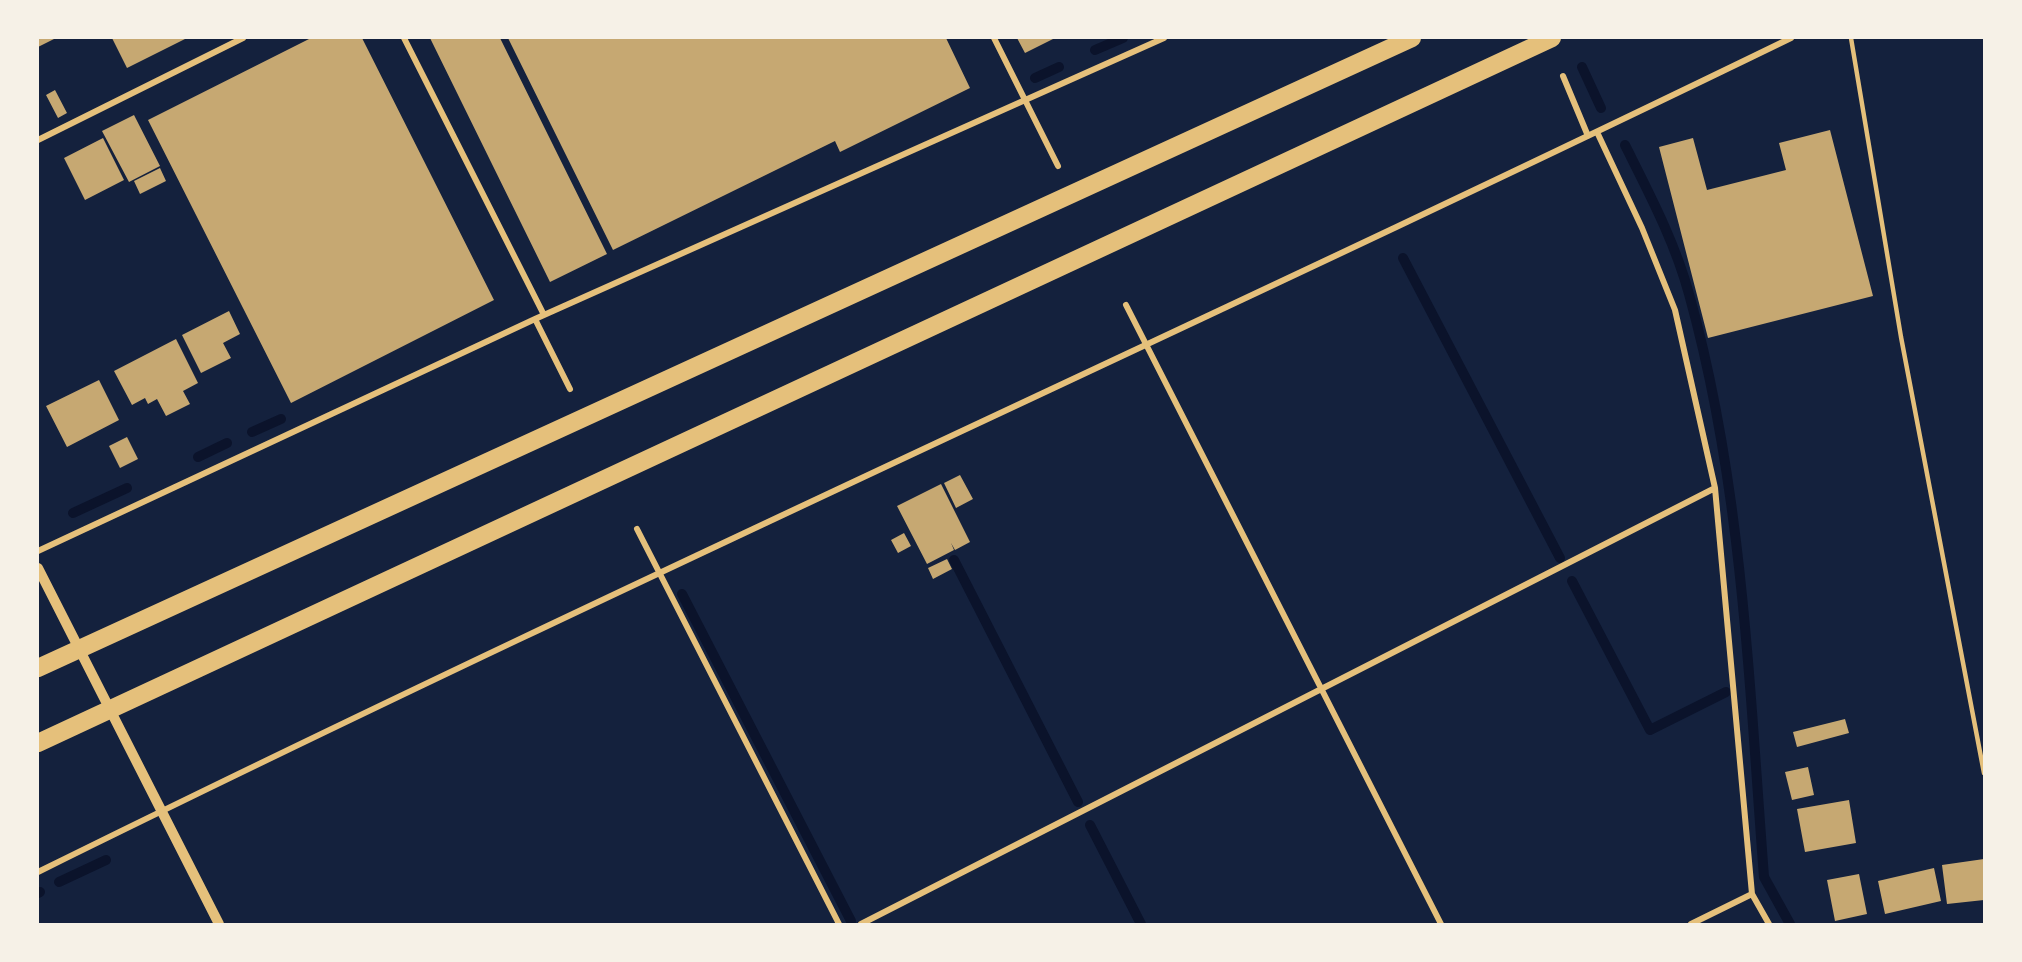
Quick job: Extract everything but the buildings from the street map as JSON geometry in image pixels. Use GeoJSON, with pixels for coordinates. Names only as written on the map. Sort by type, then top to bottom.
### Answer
{"type":"FeatureCollection","features":[{"type":"Feature","properties":{"kind":"highway"},"geometry":{"type":"LineString","coordinates":[[38,668],[175,603],[1412,38]]}},
{"type":"Feature","properties":{"kind":"highway"},"geometry":{"type":"LineString","coordinates":[[38,743],[1552,38]]}},
{"type":"Feature","properties":{"kind":"street"},"geometry":{"type":"LineString","coordinates":[[38,140],[243,38]]}},
{"type":"Feature","properties":{"kind":"street"},"geometry":{"type":"LineString","coordinates":[[404,38],[544,315]]}},
{"type":"Feature","properties":{"kind":"street"},"geometry":{"type":"LineString","coordinates":[[994,38],[1058,166]]}},
{"type":"Feature","properties":{"kind":"street"},"geometry":{"type":"LineString","coordinates":[[38,551],[535,319],[1164,38]]}},
{"type":"Feature","properties":{"kind":"street"},"geometry":{"type":"LineString","coordinates":[[38,872],[658,573],[1597,132],[1791,38]]}},
{"type":"Feature","properties":{"kind":"street"},"geometry":{"type":"LineString","coordinates":[[1563,76],[1588,136]]}},
{"type":"Feature","properties":{"kind":"street"},"geometry":{"type":"LineString","coordinates":[[1597,132],[1642,228],[1675,310],[1715,488],[1752,894],[1769,924]]}},
{"type":"Feature","properties":{"kind":"street"},"geometry":{"type":"LineString","coordinates":[[1126,305],[1441,924]]}},
{"type":"Feature","properties":{"kind":"street"},"geometry":{"type":"LineString","coordinates":[[535,319],[570,389]]}},
{"type":"Feature","properties":{"kind":"street"},"geometry":{"type":"LineString","coordinates":[[861,924],[1715,488]]}},
{"type":"Feature","properties":{"kind":"street"},"geometry":{"type":"LineString","coordinates":[[637,529],[839,924]]}},
{"type":"Feature","properties":{"kind":"street"},"geometry":{"type":"LineString","coordinates":[[38,568],[219,924]]}},
{"type":"Feature","properties":{"kind":"street"},"geometry":{"type":"LineString","coordinates":[[1691,924],[1752,894]]}},
{"type":"Feature","properties":{"kind":"lane"},"geometry":{"type":"LineString","coordinates":[[1851,38],[1901,337],[1984,773]]}},
{"type":"Feature","properties":{"kind":"waterway"},"geometry":{"type":"LineString","coordinates":[[1095,50],[1123,38]]}},
{"type":"Feature","properties":{"kind":"waterway"},"geometry":{"type":"LineString","coordinates":[[1035,78],[1059,67]]}},
{"type":"Feature","properties":{"kind":"waterway"},"geometry":{"type":"LineString","coordinates":[[1582,67],[1601,108]]}},
{"type":"Feature","properties":{"kind":"waterway"},"geometry":{"type":"LineString","coordinates":[[1625,145],[1661,218],[1676,256],[1689,294],[1707,366],[1721,438],[1741,584],[1764,877],[1790,924]]}},
{"type":"Feature","properties":{"kind":"waterway"},"geometry":{"type":"LineString","coordinates":[[1403,258],[1560,558]]}},
{"type":"Feature","properties":{"kind":"waterway"},"geometry":{"type":"LineString","coordinates":[[252,432],[281,419]]}},
{"type":"Feature","properties":{"kind":"waterway"},"geometry":{"type":"LineString","coordinates":[[198,457],[227,443]]}},
{"type":"Feature","properties":{"kind":"waterway"},"geometry":{"type":"LineString","coordinates":[[73,513],[127,488]]}},
{"type":"Feature","properties":{"kind":"waterway"},"geometry":{"type":"LineString","coordinates":[[954,560],[1078,802]]}},
{"type":"Feature","properties":{"kind":"waterway"},"geometry":{"type":"LineString","coordinates":[[1572,581],[1650,730],[1726,692]]}},
{"type":"Feature","properties":{"kind":"waterway"},"geometry":{"type":"LineString","coordinates":[[682,594],[851,921]]}},
{"type":"Feature","properties":{"kind":"waterway"},"geometry":{"type":"LineString","coordinates":[[1090,825],[1141,924]]}},
{"type":"Feature","properties":{"kind":"waterway"},"geometry":{"type":"LineString","coordinates":[[59,882],[106,860]]}}]}
